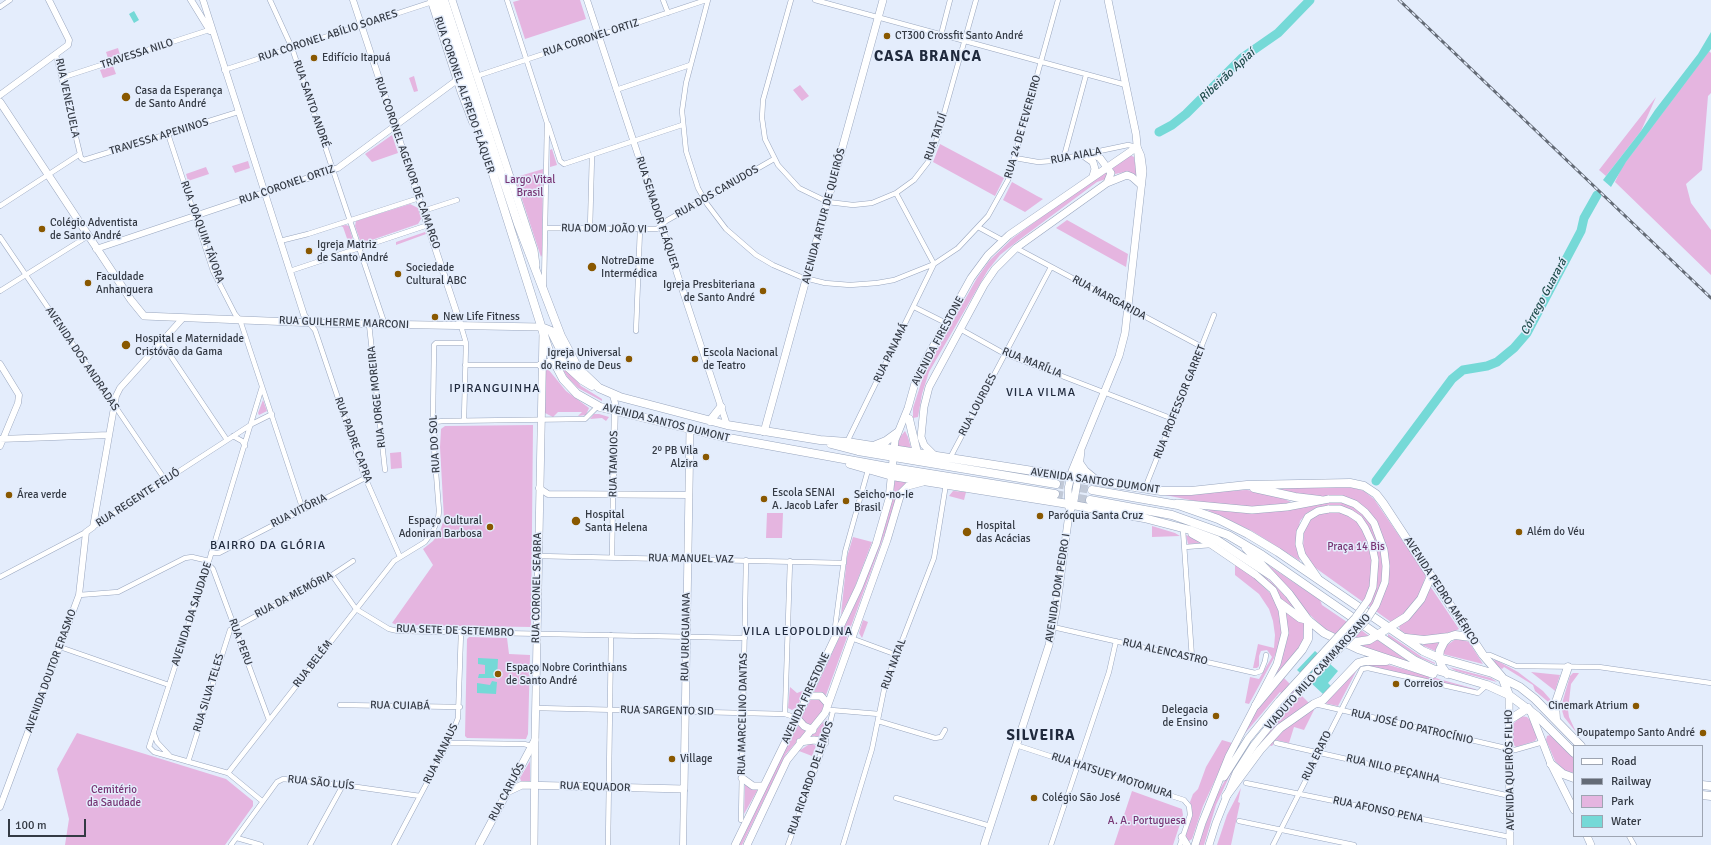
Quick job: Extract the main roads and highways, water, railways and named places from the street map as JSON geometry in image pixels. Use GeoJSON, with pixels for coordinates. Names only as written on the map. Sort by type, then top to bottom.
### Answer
{"type":"FeatureCollection","features":[{"type":"Feature","properties":{"kind":"highway"},"geometry":{"type":"LineString","coordinates":[[444,0],[518,224],[537,273]]}},
{"type":"Feature","properties":{"kind":"highway"},"geometry":{"type":"LineString","coordinates":[[433,1],[476,116],[485,153]]}},
{"type":"Feature","properties":{"kind":"highway","name":"RUA CORONEL ALFREDO FLÁQUER"},"geometry":{"type":"LineString","coordinates":[[485,153],[542,329]]}},
{"type":"Feature","properties":{"kind":"highway","name":"RUA CORONEL ALFREDO FLÁQUER"},"geometry":{"type":"LineString","coordinates":[[537,273],[559,330]]}},
{"type":"Feature","properties":{"kind":"highway"},"geometry":{"type":"LineString","coordinates":[[542,329],[551,330],[570,369]]}},
{"type":"Feature","properties":{"kind":"highway","name":"AVENIDA SANTOS DUMONT"},"geometry":{"type":"LineString","coordinates":[[542,329],[552,360],[563,379],[572,390],[598,406],[732,439],[833,457],[930,482],[1048,501],[1070,508],[1096,510],[1144,518],[1198,532],[1217,540],[1270,575]]}},
{"type":"Feature","properties":{"kind":"highway","name":"AVENIDA SANTOS DUMONT"},"geometry":{"type":"LineString","coordinates":[[559,330],[574,362],[583,373],[599,388],[613,395],[727,425],[764,432],[873,446],[894,453]]}},
{"type":"Feature","properties":{"kind":"highway"},"geometry":{"type":"LineString","coordinates":[[541,365],[552,360],[559,359],[585,383],[599,388]]}},
{"type":"Feature","properties":{"kind":"highway"},"geometry":{"type":"LineString","coordinates":[[710,421],[721,407]]}},
{"type":"Feature","properties":{"kind":"highway"},"geometry":{"type":"LineString","coordinates":[[688,415],[690,429]]}},
{"type":"Feature","properties":{"kind":"highway"},"geometry":{"type":"LineString","coordinates":[[909,419],[918,457],[928,473]]}},
{"type":"Feature","properties":{"kind":"highway"},"geometry":{"type":"LineString","coordinates":[[727,425],[732,439]]}},
{"type":"Feature","properties":{"kind":"highway"},"geometry":{"type":"LineString","coordinates":[[756,444],[760,441],[764,432]]}},
{"type":"Feature","properties":{"kind":"highway"},"geometry":{"type":"LineString","coordinates":[[873,446],[886,441],[897,432]]}},
{"type":"Feature","properties":{"kind":"highway","name":"AVENIDA SANTOS DUMONT"},"geometry":{"type":"LineString","coordinates":[[820,440],[846,449],[894,453],[1056,484]]}},
{"type":"Feature","properties":{"kind":"highway","name":"AVENIDA SANTOS DUMONT"},"geometry":{"type":"LineString","coordinates":[[918,457],[935,456],[950,458],[1161,491],[1183,492],[1248,485],[1350,483],[1370,489]]}},
{"type":"Feature","properties":{"kind":"highway","name":"AVENIDA SANTOS DUMONT"},"geometry":{"type":"LineString","coordinates":[[833,457],[868,470],[928,473],[1055,494]]}},
{"type":"Feature","properties":{"kind":"highway"},"geometry":{"type":"LineString","coordinates":[[1080,464],[1085,471],[1100,482],[1093,486],[1088,495],[1090,505],[1096,510]]}},
{"type":"Feature","properties":{"kind":"highway"},"geometry":{"type":"LineString","coordinates":[[1048,501],[1058,495],[1060,488],[1058,481],[1053,475]]}},
{"type":"Feature","properties":{"kind":"highway"},"geometry":{"type":"LineString","coordinates":[[1232,487],[1255,488],[1295,497],[1320,500]]}},
{"type":"Feature","properties":{"kind":"highway","name":"AVENIDA PEDRO AMÉRICO"},"geometry":{"type":"LineString","coordinates":[[1370,489],[1383,503],[1483,655],[1502,677],[1509,695]]}},
{"type":"Feature","properties":{"kind":"highway","name":"AVENIDA SANTOS DUMONT"},"geometry":{"type":"LineString","coordinates":[[1092,490],[1162,502],[1191,509],[1233,526],[1278,552],[1423,651],[1439,658],[1502,677]]}},
{"type":"Feature","properties":{"kind":"highway","name":"AVENIDA SANTOS DUMONT"},"geometry":{"type":"LineString","coordinates":[[1090,500],[1172,515],[1214,529],[1240,542],[1268,558],[1419,663],[1448,675],[1487,686],[1509,695],[1529,709],[1573,751]]}},
{"type":"Feature","properties":{"kind":"highway"},"geometry":{"type":"LineString","coordinates":[[1240,542],[1289,594],[1308,620],[1324,632],[1346,643],[1395,662],[1433,674],[1448,675]]}},
{"type":"Feature","properties":{"kind":"highway"},"geometry":{"type":"LineString","coordinates":[[1346,643],[1360,643],[1378,635],[1406,617],[1417,605],[1431,576]]}},
{"type":"Feature","properties":{"kind":"highway"},"geometry":{"type":"LineString","coordinates":[[1280,603],[1300,618],[1308,620]]}},
{"type":"Feature","properties":{"kind":"highway"},"geometry":{"type":"LineString","coordinates":[[1256,705],[1302,650],[1308,639],[1308,620]]}},
{"type":"Feature","properties":{"kind":"highway"},"geometry":{"type":"LineString","coordinates":[[1402,637],[1421,640],[1449,637],[1458,634],[1471,637]]}},
{"type":"Feature","properties":{"kind":"highway"},"geometry":{"type":"LineString","coordinates":[[1448,675],[1442,667],[1439,658],[1442,645],[1449,637]]}},
{"type":"Feature","properties":{"kind":"highway"},"geometry":{"type":"LineString","coordinates":[[1226,796],[1260,750],[1280,728],[1328,696],[1358,663],[1371,660],[1395,662]]}},
{"type":"Feature","properties":{"kind":"highway"},"geometry":{"type":"LineString","coordinates":[[1556,719],[1555,705],[1568,667]]}},
{"type":"Feature","properties":{"kind":"highway"},"geometry":{"type":"LineString","coordinates":[[1502,677],[1528,692],[1580,745]]}},
{"type":"Feature","properties":{"kind":"highway"},"geometry":{"type":"LineString","coordinates":[[1509,720],[1529,709]]}},
{"type":"Feature","properties":{"kind":"highway"},"geometry":{"type":"LineString","coordinates":[[1551,764],[1559,771],[1573,778]]}},
{"type":"Feature","properties":{"kind":"main road","name":"RUA CORONEL ALFREDO FLÁQUER"},"geometry":{"type":"LineString","coordinates":[[452,0],[534,250],[537,273]]}},
{"type":"Feature","properties":{"kind":"main road","name":"AVENIDA ARTUR DE QUEIRÓS"},"geometry":{"type":"LineString","coordinates":[[764,432],[883,0]]}},
{"type":"Feature","properties":{"kind":"main road"},"geometry":{"type":"LineString","coordinates":[[1074,478],[1081,451],[1124,339],[1129,309],[1141,185],[1126,85],[1108,0]]}},
{"type":"Feature","properties":{"kind":"main road","name":"RUA CORONEL ALFREDO FLÁQUER"},"geometry":{"type":"LineString","coordinates":[[433,1],[457,80],[485,153]]}},
{"type":"Feature","properties":{"kind":"main road","name":"RUA GUILHERME MARCONI"},"geometry":{"type":"LineString","coordinates":[[0,102],[139,312],[147,317],[542,329]]}},
{"type":"Feature","properties":{"kind":"main road","name":"AVENIDA FIRESTONE"},"geometry":{"type":"LineString","coordinates":[[735,845],[859,587],[876,544],[890,499],[897,432],[908,408],[918,375],[977,268],[1002,240],[1106,166],[1136,147]]}},
{"type":"Feature","properties":{"kind":"main road"},"geometry":{"type":"LineString","coordinates":[[1093,176],[1094,164],[1087,154],[1100,158],[1106,166],[1111,174],[1106,183]]}},
{"type":"Feature","properties":{"kind":"main road","name":"AVENIDA FIRESTONE"},"geometry":{"type":"LineString","coordinates":[[935,456],[921,440],[923,417],[933,378],[989,277],[1005,257],[1016,248],[1106,183],[1127,175],[1132,177],[1141,185]]}},
{"type":"Feature","properties":{"kind":"main road","name":"RUA CORONEL SEABRA"},"geometry":{"type":"LineString","coordinates":[[534,845],[533,743],[536,708],[538,503],[542,329]]}},
{"type":"Feature","properties":{"kind":"main road"},"geometry":{"type":"LineString","coordinates":[[908,408],[909,419],[918,421],[923,417]]}},
{"type":"Feature","properties":{"kind":"main road","name":"RUA URUGUAIANA"},"geometry":{"type":"LineString","coordinates":[[684,789],[690,429]]}},
{"type":"Feature","properties":{"kind":"main road"},"geometry":{"type":"LineString","coordinates":[[1074,478],[1080,464],[1081,451]]}},
{"type":"Feature","properties":{"kind":"main road","name":"AVENIDA DOM PEDRO I"},"geometry":{"type":"LineString","coordinates":[[984,845],[1046,657],[1053,626],[1074,478]]}},
{"type":"Feature","properties":{"kind":"main road","name":"AVENIDA FIRESTONE"},"geometry":{"type":"LineString","coordinates":[[747,845],[787,760],[800,742],[822,720],[829,708],[851,638],[887,540],[901,493],[912,484],[930,482]]}},
{"type":"Feature","properties":{"kind":"main road","name":"VIADUTO MILO CAMMAROSANO"},"geometry":{"type":"LineString","coordinates":[[1162,502],[1252,510],[1287,507],[1320,500],[1342,499],[1355,504],[1365,512],[1374,523],[1384,550],[1386,566],[1384,582],[1376,605],[1367,619],[1266,729],[1246,756],[1236,773],[1226,796],[1209,845]]}},
{"type":"Feature","properties":{"kind":"main road","name":"VIADUTO MILO CAMMAROSANO"},"geometry":{"type":"LineString","coordinates":[[1215,791],[1248,738],[1279,701],[1360,613],[1368,600],[1373,587],[1375,560],[1371,541],[1359,519],[1340,509],[1318,511],[1308,517],[1302,527],[1299,538],[1304,560],[1320,580]]}},
{"type":"Feature","properties":{"kind":"main road"},"geometry":{"type":"LineString","coordinates":[[1180,528],[1212,545],[1265,582],[1273,590],[1280,603],[1285,624],[1283,647],[1277,664],[1229,756],[1195,845]]}},
{"type":"Feature","properties":{"kind":"main road","name":"AVENIDA QUEIRÓS FILHO"},"geometry":{"type":"LineString","coordinates":[[1509,695],[1510,845]]}},
{"type":"Feature","properties":{"kind":"main road"},"geometry":{"type":"LineString","coordinates":[[807,696],[821,696],[829,708]]}},
{"type":"Feature","properties":{"kind":"main road"},"geometry":{"type":"LineString","coordinates":[[1529,709],[1551,764],[1573,808]]}},
{"type":"Feature","properties":{"kind":"main road"},"geometry":{"type":"LineString","coordinates":[[797,718],[804,726],[812,730]]}},
{"type":"Feature","properties":{"kind":"main road"},"geometry":{"type":"LineString","coordinates":[[800,742],[814,740],[825,742]]}},
{"type":"Feature","properties":{"kind":"main road","name":"RUA CARIJÓS"},"geometry":{"type":"LineString","coordinates":[[479,845],[533,743]]}},
{"type":"Feature","properties":{"kind":"main road"},"geometry":{"type":"LineString","coordinates":[[517,773],[518,781],[522,785]]}},
{"type":"Feature","properties":{"kind":"main road"},"geometry":{"type":"LineString","coordinates":[[742,778],[753,786],[764,786]]}},
{"type":"Feature","properties":{"kind":"main road"},"geometry":{"type":"LineString","coordinates":[[1565,792],[1566,782],[1573,778]]}},
{"type":"Feature","properties":{"kind":"main road","name":"RUA EQUADOR"},"geometry":{"type":"LineString","coordinates":[[507,792],[522,785],[684,789]]}},
{"type":"Feature","properties":{"kind":"main road"},"geometry":{"type":"LineString","coordinates":[[1182,837],[1187,845]]}},
{"type":"Feature","properties":{"kind":"water"},"geometry":{"type":"Polygon","coordinates":[[[134,11],[139,20],[134,23],[129,14],[134,11]]]}},
{"type":"Feature","properties":{"kind":"water"},"geometry":{"type":"Polygon","coordinates":[[[1711,32],[1711,49],[1626,162],[1611,187],[1603,180],[1698,54],[1711,32]]]}},
{"type":"Feature","properties":{"kind":"water"},"geometry":{"type":"Polygon","coordinates":[[[1315,651],[1338,671],[1328,683],[1331,686],[1323,694],[1297,670],[1315,651]]]}},
{"type":"Feature","properties":{"kind":"water"},"geometry":{"type":"Polygon","coordinates":[[[478,658],[498,659],[497,678],[478,678],[479,674],[485,674],[485,665],[478,664],[478,658]]]}},
{"type":"Feature","properties":{"kind":"water"},"geometry":{"type":"Polygon","coordinates":[[[492,681],[497,682],[496,694],[477,693],[477,683],[490,685],[492,681]]]}},
{"type":"Feature","properties":{"kind":"waterway","name":"Ribeirão Apiaí"},"geometry":{"type":"LineString","coordinates":[[1159,132],[1172,125],[1186,114],[1242,58],[1278,33],[1310,0]]}},
{"type":"Feature","properties":{"kind":"waterway","name":"Córrego Guarará"},"geometry":{"type":"LineString","coordinates":[[1376,481],[1452,379],[1463,370],[1487,366],[1497,362],[1514,348],[1527,333],[1581,231],[1584,218],[1597,195]]}},
{"type":"Feature","properties":{"kind":"tunnel"},"geometry":{"type":"LineString","coordinates":[[1056,484],[1092,490]]}},
{"type":"Feature","properties":{"kind":"tunnel"},"geometry":{"type":"LineString","coordinates":[[1055,494],[1090,500]]}},
{"type":"Feature","properties":{"kind":"railway"},"geometry":{"type":"LineString","coordinates":[[1399,0],[1711,298]]}},
{"type":"Feature","properties":{"kind":"place","name":"CT300 Crossfit Santo André"},"geometry":{"type":"Point","coordinates":[887,36]}},
{"type":"Feature","properties":{"kind":"place","name":"Edifício Itapuá"},"geometry":{"type":"Point","coordinates":[314,58]}},
{"type":"Feature","properties":{"kind":"place","name":"Casa da Esperança de Santo André"},"geometry":{"type":"Point","coordinates":[126,97]}},
{"type":"Feature","properties":{"kind":"place","name":"Colégio Adventista de Santo André"},"geometry":{"type":"Point","coordinates":[42,229]}},
{"type":"Feature","properties":{"kind":"place","name":"Igreja Matriz de Santo André"},"geometry":{"type":"Point","coordinates":[309,251]}},
{"type":"Feature","properties":{"kind":"place","name":"NotreDame Intermédica"},"geometry":{"type":"Point","coordinates":[592,267]}},
{"type":"Feature","properties":{"kind":"place","name":"Sociedade Cultural ABC"},"geometry":{"type":"Point","coordinates":[398,274]}},
{"type":"Feature","properties":{"kind":"place","name":"Faculdade Anhanguera"},"geometry":{"type":"Point","coordinates":[88,283]}},
{"type":"Feature","properties":{"kind":"place","name":"Igreja Presbiteriana de Santo André"},"geometry":{"type":"Point","coordinates":[763,291]}},
{"type":"Feature","properties":{"kind":"place","name":"New Life Fitness"},"geometry":{"type":"Point","coordinates":[435,317]}},
{"type":"Feature","properties":{"kind":"place","name":"Hospital e Maternidade Cristóvão da Gama"},"geometry":{"type":"Point","coordinates":[126,345]}},
{"type":"Feature","properties":{"kind":"place","name":"Igreja Universal do Reino de Deus"},"geometry":{"type":"Point","coordinates":[629,359]}},
{"type":"Feature","properties":{"kind":"place","name":"Escola Nacional de Teatro"},"geometry":{"type":"Point","coordinates":[695,359]}},
{"type":"Feature","properties":{"kind":"place","name":"2º PB Vila Alzira"},"geometry":{"type":"Point","coordinates":[706,457]}},
{"type":"Feature","properties":{"kind":"place","name":"Área verde"},"geometry":{"type":"Point","coordinates":[9,495]}},
{"type":"Feature","properties":{"kind":"place","name":"Escola SENAI A. Jacob Lafer"},"geometry":{"type":"Point","coordinates":[764,499]}},
{"type":"Feature","properties":{"kind":"place","name":"Seicho-no-Ie Brasil"},"geometry":{"type":"Point","coordinates":[846,501]}},
{"type":"Feature","properties":{"kind":"place","name":"Paróquia Santa Cruz"},"geometry":{"type":"Point","coordinates":[1040,516]}},
{"type":"Feature","properties":{"kind":"place","name":"Hospital Santa Helena"},"geometry":{"type":"Point","coordinates":[576,521]}},
{"type":"Feature","properties":{"kind":"place","name":"Espaço Cultural Adoniran Barbosa"},"geometry":{"type":"Point","coordinates":[490,527]}},
{"type":"Feature","properties":{"kind":"place","name":"Hospital das Acácias"},"geometry":{"type":"Point","coordinates":[967,532]}},
{"type":"Feature","properties":{"kind":"place","name":"Além do Véu"},"geometry":{"type":"Point","coordinates":[1519,532]}},
{"type":"Feature","properties":{"kind":"place","name":"Espaço Nobre Corinthians de Santo André"},"geometry":{"type":"Point","coordinates":[498,674]}},
{"type":"Feature","properties":{"kind":"place","name":"Correios"},"geometry":{"type":"Point","coordinates":[1396,684]}},
{"type":"Feature","properties":{"kind":"place","name":"Cinemark Atrium"},"geometry":{"type":"Point","coordinates":[1636,706]}},
{"type":"Feature","properties":{"kind":"place","name":"Delegacia de Ensino"},"geometry":{"type":"Point","coordinates":[1216,716]}},
{"type":"Feature","properties":{"kind":"place","name":"Poupatempo Santo André"},"geometry":{"type":"Point","coordinates":[1703,733]}},
{"type":"Feature","properties":{"kind":"place","name":"Village"},"geometry":{"type":"Point","coordinates":[672,759]}},
{"type":"Feature","properties":{"kind":"place","name":"Colégio São José"},"geometry":{"type":"Point","coordinates":[1034,798]}},
{"type":"Feature","properties":{"kind":"district","name":"CASA BRANCA"},"geometry":{"type":"Point","coordinates":[928,57]}},
{"type":"Feature","properties":{"kind":"district","name":"IPIRANGUINHA"},"geometry":{"type":"Point","coordinates":[495,389]}},
{"type":"Feature","properties":{"kind":"district","name":"VILA VILMA"},"geometry":{"type":"Point","coordinates":[1041,393]}},
{"type":"Feature","properties":{"kind":"district","name":"BAIRRO DA GLÓRIA"},"geometry":{"type":"Point","coordinates":[268,546]}},
{"type":"Feature","properties":{"kind":"district","name":"VILA LEOPOLDINA"},"geometry":{"type":"Point","coordinates":[798,632]}},
{"type":"Feature","properties":{"kind":"district","name":"SILVEIRA"},"geometry":{"type":"Point","coordinates":[1041,736]}},
{"type":"Feature","properties":{"kind":"park label","name":"Largo Vital Brasil"},"geometry":{"type":"Point","coordinates":[530,186]}},
{"type":"Feature","properties":{"kind":"park label","name":"Praça 14 Bis"},"geometry":{"type":"Point","coordinates":[1356,547]}},
{"type":"Feature","properties":{"kind":"park label","name":"Cemitério da Saudade"},"geometry":{"type":"Point","coordinates":[114,796]}},
{"type":"Feature","properties":{"kind":"park label","name":"A. A. Portuguesa"},"geometry":{"type":"Point","coordinates":[1147,821]}}]}
